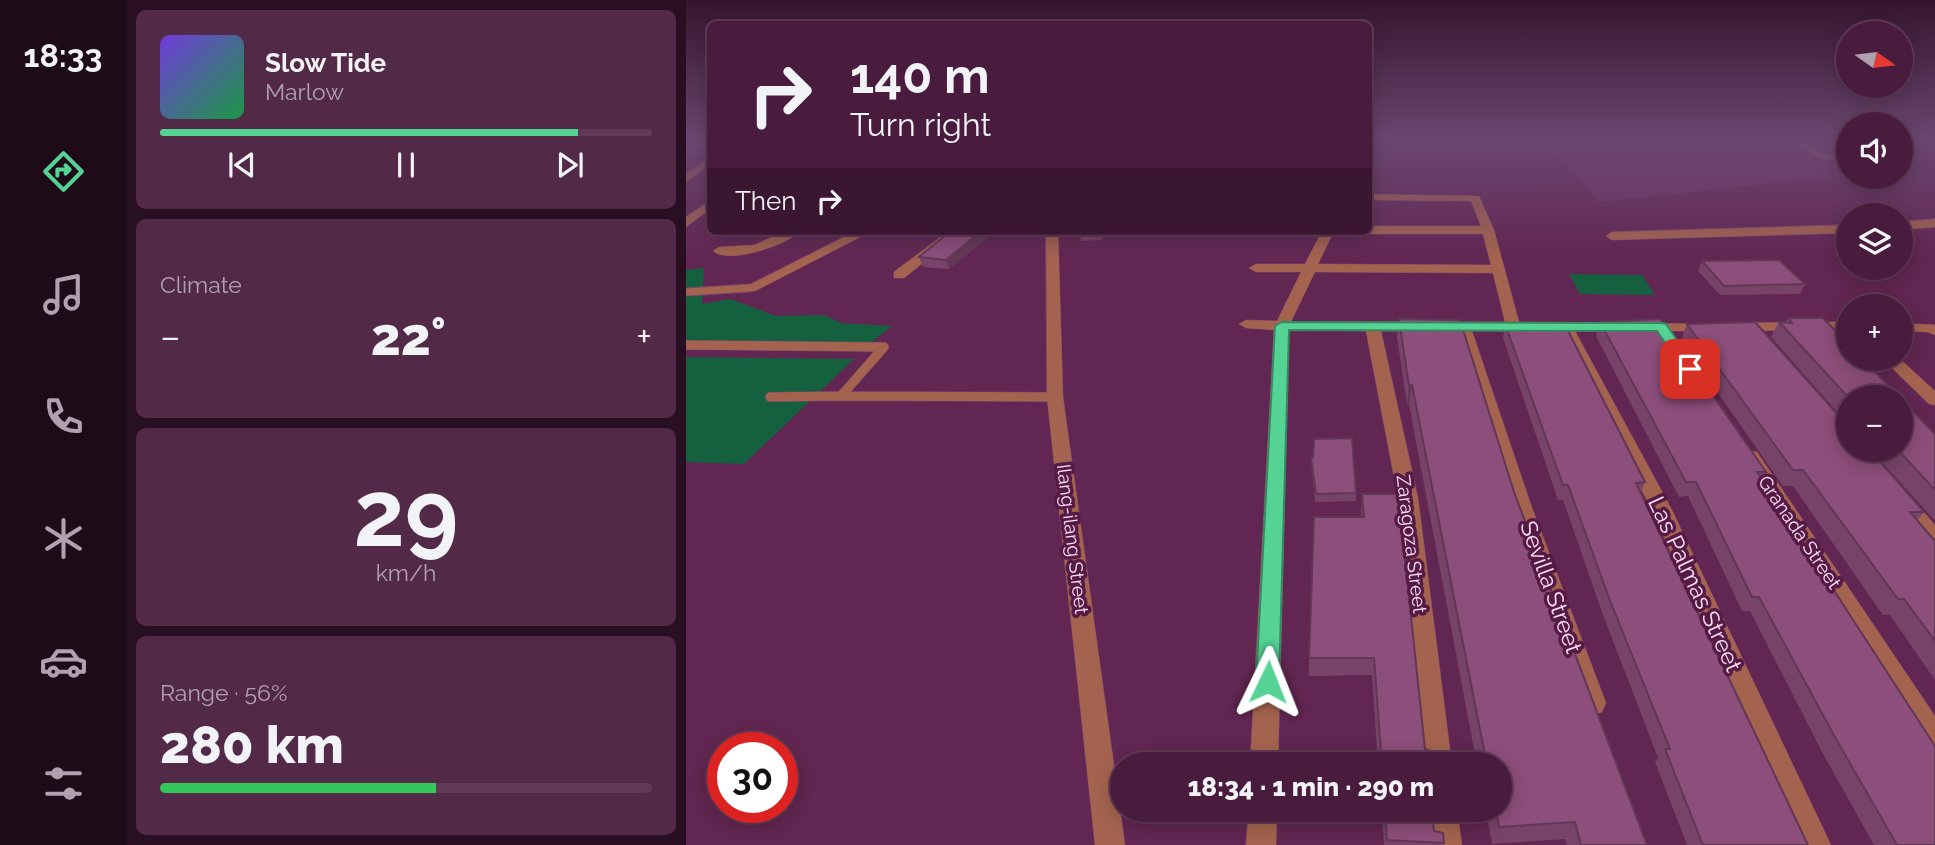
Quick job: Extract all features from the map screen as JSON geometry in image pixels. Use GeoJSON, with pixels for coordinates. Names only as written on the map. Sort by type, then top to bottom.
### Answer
{"type":"FeatureCollection","features":[{"type":"Feature","properties":{"kind":"street"},"geometry":{"type":"LineString","coordinates":[[1372,197],[1475,198],[1488,230],[1513,326]]}},
{"type":"Feature","properties":{"kind":"street"},"geometry":{"type":"LineString","coordinates":[[686,223],[707,206]]}},
{"type":"Feature","properties":{"kind":"street"},"geometry":{"type":"LineString","coordinates":[[1913,225],[1935,223]]}},
{"type":"Feature","properties":{"kind":"street"},"geometry":{"type":"LineString","coordinates":[[1612,236],[1836,229]]}},
{"type":"Feature","properties":{"kind":"street"},"geometry":{"type":"LineString","coordinates":[[1372,230],[1488,230]]}},
{"type":"Feature","properties":{"kind":"street"},"geometry":{"type":"LineString","coordinates":[[719,251],[756,249],[786,235]]}},
{"type":"Feature","properties":{"kind":"street"},"geometry":{"type":"LineString","coordinates":[[751,288],[858,235]]}},
{"type":"Feature","properties":{"kind":"street"},"geometry":{"type":"LineString","coordinates":[[899,275],[952,235]]}},
{"type":"Feature","properties":{"kind":"street","name":"Ilang-ilang Street"},"geometry":{"type":"LineString","coordinates":[[1052,235],[1055,397],[1110,845]]}},
{"type":"Feature","properties":{"kind":"street"},"geometry":{"type":"LineString","coordinates":[[1265,752],[1282,326],[1326,235]]}},
{"type":"Feature","properties":{"kind":"street"},"geometry":{"type":"LineString","coordinates":[[1256,268],[1498,269]]}},
{"type":"Feature","properties":{"kind":"street"},"geometry":{"type":"LineString","coordinates":[[1246,324],[1836,326]]}},
{"type":"Feature","properties":{"kind":"street","name":"Zaragoza Street"},"geometry":{"type":"LineString","coordinates":[[1373,326],[1408,498],[1437,752]]}},
{"type":"Feature","properties":{"kind":"street","name":"Sevilla Street"},"geometry":{"type":"LineString","coordinates":[[1463,326],[1521,505],[1602,727]]}},
{"type":"Feature","properties":{"kind":"street","name":"Las Palmas Street"},"geometry":{"type":"LineString","coordinates":[[1565,326],[1662,510],[1816,845]]}},
{"type":"Feature","properties":{"kind":"street"},"geometry":{"type":"LineString","coordinates":[[1661,327],[1676,349]]}},
{"type":"Feature","properties":{"kind":"street"},"geometry":{"type":"LineString","coordinates":[[1750,327],[1768,347]]}},
{"type":"Feature","properties":{"kind":"street"},"geometry":{"type":"LineString","coordinates":[[1913,327],[1930,328],[1935,331]]}},
{"type":"Feature","properties":{"kind":"street"},"geometry":{"type":"LineString","coordinates":[[1904,371],[1935,400]]}},
{"type":"Feature","properties":{"kind":"street","name":"Granada Street"},"geometry":{"type":"LineString","coordinates":[[1737,438],[1935,738]]}},
{"type":"Feature","properties":{"kind":"street"},"geometry":{"type":"LineString","coordinates":[[1891,488],[1935,539]]}},
{"type":"Feature","properties":{"kind":"street"},"geometry":{"type":"LineString","coordinates":[[1261,845],[1262,822]]}},
{"type":"Feature","properties":{"kind":"street"},"geometry":{"type":"LineString","coordinates":[[1444,822],[1447,845]]}},
{"type":"Feature","properties":{"kind":"lane"},"geometry":{"type":"LineString","coordinates":[[686,292],[751,288]]}},
{"type":"Feature","properties":{"kind":"lane"},"geometry":{"type":"LineString","coordinates":[[686,345],[884,347],[841,396]]}},
{"type":"Feature","properties":{"kind":"lane"},"geometry":{"type":"LineString","coordinates":[[770,397],[1055,397]]}},
{"type":"Feature","properties":{"kind":"shaded area"},"geometry":{"type":"Polygon","coordinates":[[[1581,180],[1798,180],[1600,202],[1581,180]]]}},
{"type":"Feature","properties":{"kind":"green space"},"geometry":{"type":"Polygon","coordinates":[[[704,268],[702,304],[730,299],[776,316],[824,315],[841,323],[892,326],[867,346],[686,341],[686,270],[704,268]]]}},
{"type":"Feature","properties":{"kind":"green space"},"geometry":{"type":"Polygon","coordinates":[[[1569,274],[1642,275],[1655,295],[1580,294],[1569,274]]]}},
{"type":"Feature","properties":{"kind":"green space"},"geometry":{"type":"Polygon","coordinates":[[[686,357],[854,359],[744,464],[686,462],[686,357]]]}},
{"type":"Feature","properties":{"kind":"building"},"geometry":{"type":"Polygon","coordinates":[[[946,235],[976,235],[946,260],[919,257],[946,235]]]}},
{"type":"Feature","properties":{"kind":"building"},"geometry":{"type":"Polygon","coordinates":[[[1779,260],[1805,284],[1724,286],[1702,261],[1779,260]]]}},
{"type":"Feature","properties":{"kind":"building"},"geometry":{"type":"Polygon","coordinates":[[[1788,318],[1823,318],[1836,332],[1836,371],[1874,371],[1888,385],[1837,385],[1779,322],[1792,323],[1788,318]]]}},
{"type":"Feature","properties":{"kind":"building"},"geometry":{"type":"Polygon","coordinates":[[[1399,319],[1460,320],[1514,492],[1647,845],[1581,845],[1575,822],[1499,827],[1498,822],[1512,822],[1512,752],[1484,752],[1412,385],[1409,386],[1399,319]]]}},
{"type":"Feature","properties":{"kind":"building"},"geometry":{"type":"Polygon","coordinates":[[[1660,319],[1766,472],[1757,472],[1935,746],[1935,845],[1897,845],[1759,597],[1752,597],[1696,482],[1686,482],[1600,322],[1660,319]]]}},
{"type":"Feature","properties":{"kind":"building"},"geometry":{"type":"Polygon","coordinates":[[[1755,322],[1836,413],[1836,462],[1880,462],[1924,512],[1910,512],[1935,541],[1935,641],[1904,599],[1898,599],[1803,470],[1793,470],[1687,324],[1755,322]]]}},
{"type":"Feature","properties":{"kind":"building"},"geometry":{"type":"Polygon","coordinates":[[[1564,323],[1645,482],[1636,483],[1808,845],[1703,845],[1665,749],[1670,749],[1609,598],[1568,485],[1563,485],[1505,324],[1564,323]]]}},
{"type":"Feature","properties":{"kind":"building"},"geometry":{"type":"Polygon","coordinates":[[[1913,411],[1935,434],[1935,490],[1909,462],[1913,462],[1913,411]]]}},
{"type":"Feature","properties":{"kind":"building"},"geometry":{"type":"Polygon","coordinates":[[[1352,438],[1356,493],[1316,494],[1311,458],[1314,439],[1352,438]]]}},
{"type":"Feature","properties":{"kind":"building"},"geometry":{"type":"Polygon","coordinates":[[[1362,494],[1398,494],[1425,749],[1432,752],[1381,752],[1374,658],[1309,658],[1314,517],[1364,517],[1362,494]]]}},
{"type":"Feature","properties":{"kind":"building"},"geometry":{"type":"Polygon","coordinates":[[[1386,822],[1433,822],[1434,831],[1443,833],[1444,843],[1387,840],[1386,822]]]}},
{"type":"Feature","properties":{"kind":"route"},"geometry":{"type":"LineString","coordinates":[[1268,682],[1282,326],[1661,327],[1690,369]]}}]}
